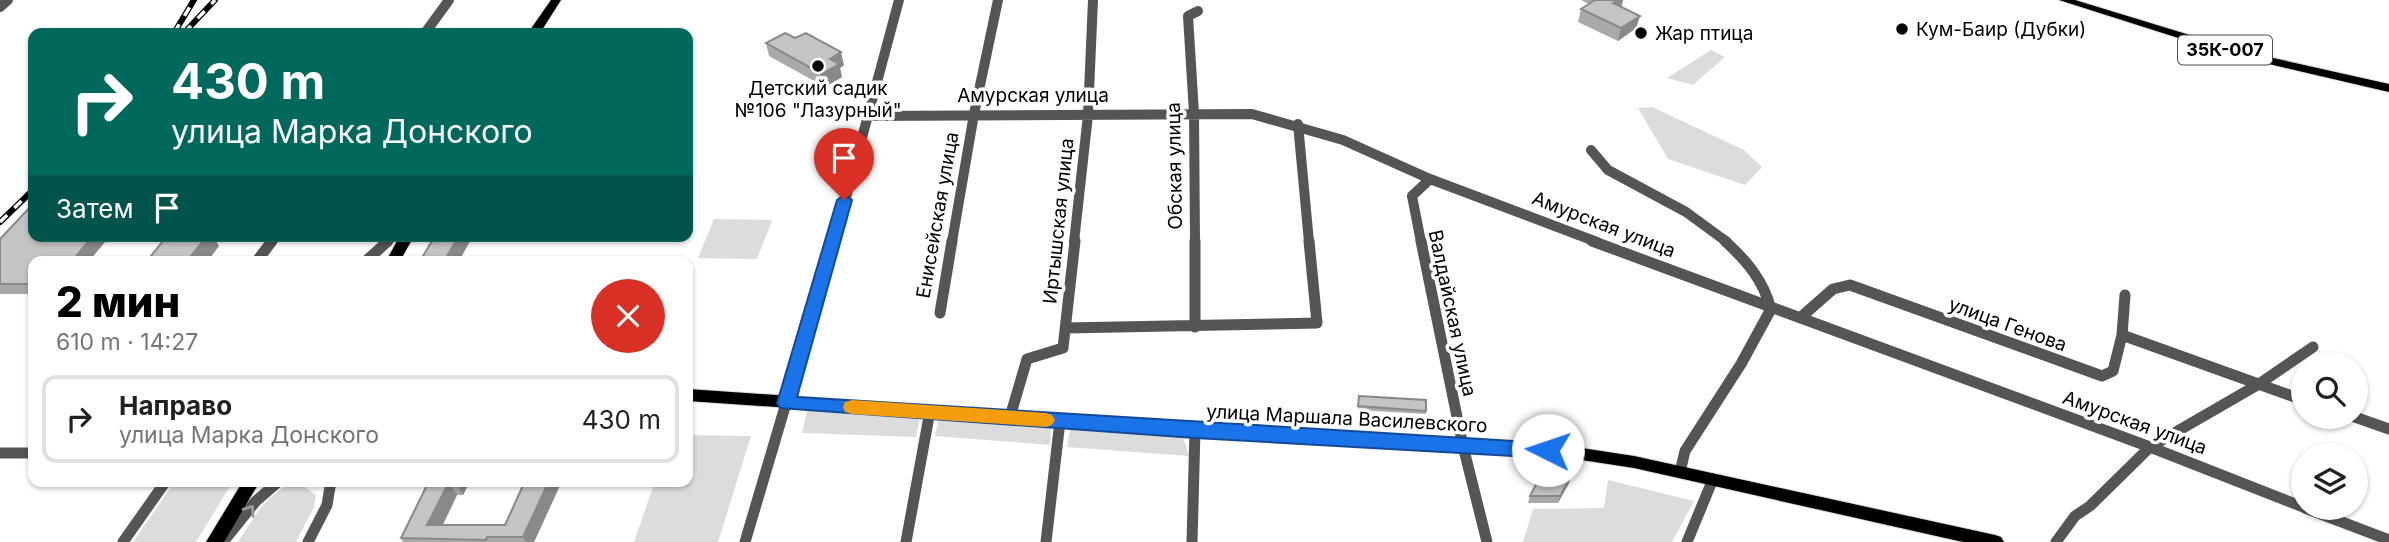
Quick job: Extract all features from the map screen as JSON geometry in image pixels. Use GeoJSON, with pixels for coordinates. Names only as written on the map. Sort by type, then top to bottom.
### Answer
{"type":"FeatureCollection","features":[{"type":"Feature","properties":{"kind":"main road"},"geometry":{"type":"LineString","coordinates":[[537,28],[556,0]]}},
{"type":"Feature","properties":{"kind":"main road","name":"35К-007"},"geometry":{"type":"LineString","coordinates":[[2064,0],[2226,50],[2389,88]]}},
{"type":"Feature","properties":{"kind":"main road","name":"улица Маршала Василевского"},"geometry":{"type":"LineString","coordinates":[[693,395],[1575,453],[1713,479],[1992,542]]}},
{"type":"Feature","properties":{"kind":"main road"},"geometry":{"type":"LineString","coordinates":[[215,542],[249,487]]}},
{"type":"Feature","properties":{"kind":"street"},"geometry":{"type":"LineString","coordinates":[[0,7],[8,0]]}},
{"type":"Feature","properties":{"kind":"street"},"geometry":{"type":"LineString","coordinates":[[429,28],[449,0]]}},
{"type":"Feature","properties":{"kind":"street"},"geometry":{"type":"LineString","coordinates":[[745,542],[773,440],[825,274],[899,0]]}},
{"type":"Feature","properties":{"kind":"street","name":"Енисейская улица"},"geometry":{"type":"LineString","coordinates":[[940,313],[974,114],[998,0]]}},
{"type":"Feature","properties":{"kind":"street","name":"Иртышская улица"},"geometry":{"type":"LineString","coordinates":[[1010,418],[1027,359],[1063,348],[1088,115],[1093,0]]}},
{"type":"Feature","properties":{"kind":"street","name":"Обская улица"},"geometry":{"type":"LineString","coordinates":[[1195,327],[1194,113],[1188,16],[1198,11]]}},
{"type":"Feature","properties":{"kind":"street","name":"Амурская улица"},"geometry":{"type":"LineString","coordinates":[[866,116],[1252,114],[1298,124],[1392,159],[1430,179],[1771,309],[2150,447],[2291,502]]}},
{"type":"Feature","properties":{"kind":"street"},"geometry":{"type":"LineString","coordinates":[[1066,328],[1317,323],[1298,124]]}},
{"type":"Feature","properties":{"kind":"street"},"geometry":{"type":"LineString","coordinates":[[1591,150],[1602,165],[1672,203],[1723,239],[1767,289],[1771,309],[1741,364],[1685,451],[1680,472]]}},
{"type":"Feature","properties":{"kind":"street","name":"Валдайская улица"},"geometry":{"type":"LineString","coordinates":[[1430,179],[1412,196],[1413,203],[1463,446],[1487,542]]}},
{"type":"Feature","properties":{"kind":"street"},"geometry":{"type":"LineString","coordinates":[[261,256],[271,242]]}},
{"type":"Feature","properties":{"kind":"street"},"geometry":{"type":"LineString","coordinates":[[371,256],[387,242]]}},
{"type":"Feature","properties":{"kind":"street","name":"улица Генова"},"geometry":{"type":"LineString","coordinates":[[1800,318],[1833,289],[1850,285],[2097,375],[2107,375],[2113,370],[2122,335],[2125,295]]}},
{"type":"Feature","properties":{"kind":"street"},"geometry":{"type":"LineString","coordinates":[[2122,335],[2291,396]]}},
{"type":"Feature","properties":{"kind":"street"},"geometry":{"type":"LineString","coordinates":[[2056,542],[2075,516],[2090,506],[2150,447],[2259,384],[2314,347]]}},
{"type":"Feature","properties":{"kind":"street"},"geometry":{"type":"LineString","coordinates":[[906,542],[930,411]]}},
{"type":"Feature","properties":{"kind":"street"},"geometry":{"type":"LineString","coordinates":[[1046,542],[1060,421]]}},
{"type":"Feature","properties":{"kind":"street"},"geometry":{"type":"LineString","coordinates":[[2368,422],[2389,429]]}},
{"type":"Feature","properties":{"kind":"street"},"geometry":{"type":"LineString","coordinates":[[1192,542],[1195,430]]}},
{"type":"Feature","properties":{"kind":"street"},"geometry":{"type":"LineString","coordinates":[[0,453],[28,453]]}},
{"type":"Feature","properties":{"kind":"street"},"geometry":{"type":"LineString","coordinates":[[1687,542],[1713,479]]}},
{"type":"Feature","properties":{"kind":"street"},"geometry":{"type":"LineString","coordinates":[[123,542],[162,487]]}},
{"type":"Feature","properties":{"kind":"street"},"geometry":{"type":"LineString","coordinates":[[223,542],[241,524],[262,493],[270,487]]}},
{"type":"Feature","properties":{"kind":"street"},"geometry":{"type":"LineString","coordinates":[[308,542],[327,505],[330,487]]}},
{"type":"Feature","properties":{"kind":"street","name":"Амурская улица"},"geometry":{"type":"LineString","coordinates":[[2337,520],[2389,540]]}},
{"type":"Feature","properties":{"kind":"shaded area"},"geometry":{"type":"Polygon","coordinates":[[[1711,50],[1725,57],[1693,85],[1667,78],[1711,50]]]}},
{"type":"Feature","properties":{"kind":"shaded area"},"geometry":{"type":"Polygon","coordinates":[[[1652,107],[1744,150],[1762,167],[1745,185],[1668,159],[1638,108],[1652,107]]]}},
{"type":"Feature","properties":{"kind":"shaded area"},"geometry":{"type":"Polygon","coordinates":[[[714,219],[772,220],[757,259],[698,258],[714,219]]]}},
{"type":"Feature","properties":{"kind":"shaded area"},"geometry":{"type":"Polygon","coordinates":[[[807,411],[920,417],[916,437],[802,433],[807,411]]]}},
{"type":"Feature","properties":{"kind":"shaded area"},"geometry":{"type":"Polygon","coordinates":[[[939,417],[1051,427],[1050,445],[935,436],[939,417]]]}},
{"type":"Feature","properties":{"kind":"shaded area"},"geometry":{"type":"Polygon","coordinates":[[[1070,429],[1183,437],[1189,456],[1067,447],[1070,429]]]}},
{"type":"Feature","properties":{"kind":"shaded area"},"geometry":{"type":"Polygon","coordinates":[[[693,435],[751,436],[718,542],[634,542],[653,487],[693,487],[693,435]]]}},
{"type":"Feature","properties":{"kind":"shaded area"},"geometry":{"type":"Polygon","coordinates":[[[1608,480],[1694,501],[1672,542],[1523,542],[1533,509],[1604,508],[1608,480]]]}},
{"type":"Feature","properties":{"kind":"shaded area"},"geometry":{"type":"Polygon","coordinates":[[[171,487],[229,487],[196,542],[133,542],[171,487]]]}},
{"type":"Feature","properties":{"kind":"shaded area"},"geometry":{"type":"Polygon","coordinates":[[[285,487],[305,487],[316,495],[314,507],[296,542],[238,542],[266,502],[285,487]]]}},
{"type":"Feature","properties":{"kind":"building"},"geometry":{"type":"Polygon","coordinates":[[[1595,0],[1618,0],[1613,3],[1640,16],[1621,28],[1581,9],[1595,0]]]}},
{"type":"Feature","properties":{"kind":"building"},"geometry":{"type":"Polygon","coordinates":[[[785,33],[795,38],[806,33],[841,52],[830,59],[839,64],[822,74],[766,43],[785,33]]]}},
{"type":"Feature","properties":{"kind":"building"},"geometry":{"type":"Polygon","coordinates":[[[28,209],[28,242],[88,242],[76,256],[28,256],[28,284],[0,284],[0,239],[28,209]]]}},
{"type":"Feature","properties":{"kind":"building"},"geometry":{"type":"Polygon","coordinates":[[[162,242],[202,242],[191,256],[151,256],[162,242]]]}},
{"type":"Feature","properties":{"kind":"building"},"geometry":{"type":"Polygon","coordinates":[[[431,242],[455,242],[447,256],[423,256],[431,242]]]}},
{"type":"Feature","properties":{"kind":"building"},"geometry":{"type":"Polygon","coordinates":[[[1359,396],[1426,400],[1426,411],[1358,406],[1359,396]]]}},
{"type":"Feature","properties":{"kind":"building"},"geometry":{"type":"Polygon","coordinates":[[[1541,475],[1571,476],[1560,496],[1530,496],[1541,475]]]}},
{"type":"Feature","properties":{"kind":"building"},"geometry":{"type":"Polygon","coordinates":[[[426,487],[446,487],[427,525],[505,525],[522,487],[546,487],[523,537],[487,537],[486,540],[401,538],[426,487]]]}},
{"type":"Feature","properties":{"kind":"railway"},"geometry":{"type":"LineString","coordinates":[[177,28],[194,0]]}},
{"type":"Feature","properties":{"kind":"railway"},"geometry":{"type":"LineString","coordinates":[[189,28],[215,0]]}},
{"type":"Feature","properties":{"kind":"railway"},"geometry":{"type":"LineString","coordinates":[[0,222],[28,195]]}},
{"type":"Feature","properties":{"kind":"slow traffic"},"geometry":{"type":"LineString","coordinates":[[852,407],[1046,420]]}},
{"type":"Feature","properties":{"kind":"place","name":"Кум-Баир (Дубки)"},"geometry":{"type":"Point","coordinates":[1902,29]}},
{"type":"Feature","properties":{"kind":"place","name":"Жар птица"},"geometry":{"type":"Point","coordinates":[1641,33]}},
{"type":"Feature","properties":{"kind":"place","name":"Детский садик №106 \"Лазурный\""},"geometry":{"type":"Point","coordinates":[818,66]}},
{"type":"Feature","properties":{"kind":"route"},"geometry":{"type":"LineString","coordinates":[[844,200],[802,355],[786,403],[1548,450]]}}]}
